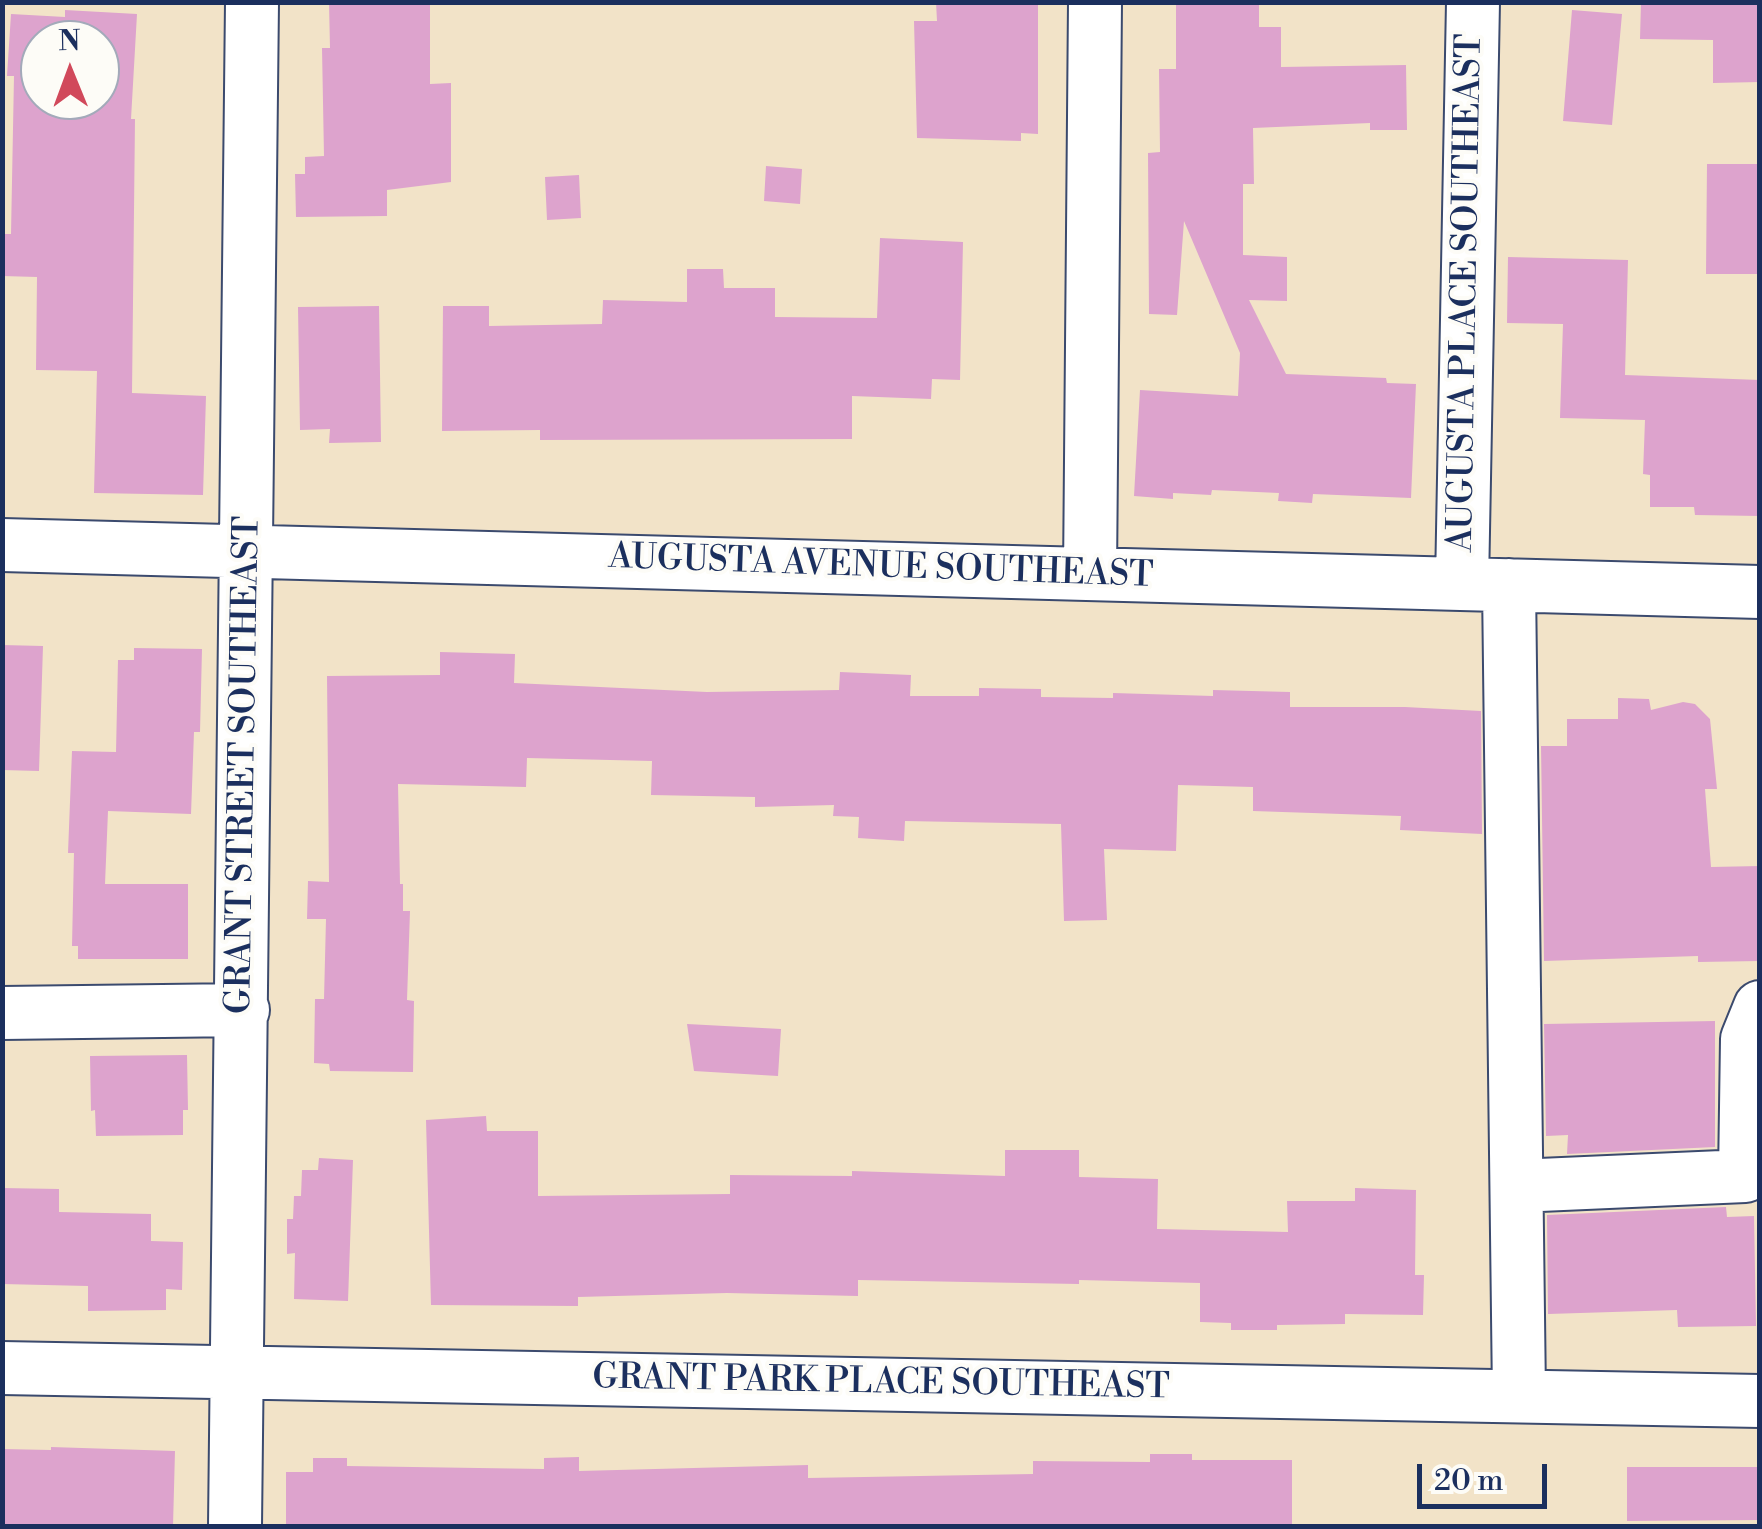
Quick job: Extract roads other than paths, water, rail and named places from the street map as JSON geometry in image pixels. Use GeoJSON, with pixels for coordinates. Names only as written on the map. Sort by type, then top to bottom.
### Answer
{"type":"FeatureCollection","features":[{"type":"Feature","properties":{"kind":"street","name":"GRANT STREET SOUTHEAST"},"geometry":{"type":"LineString","coordinates":[[235,1526],[252,2]]}},
{"type":"Feature","properties":{"kind":"street"},"geometry":{"type":"LineString","coordinates":[[1090,574],[1095,2]]}},
{"type":"Feature","properties":{"kind":"street","name":"AUGUSTA PLACE SOUTHEAST"},"geometry":{"type":"LineString","coordinates":[[1473,2],[1486,584],[1517,1186],[1520,1396]]}},
{"type":"Feature","properties":{"kind":"street","name":"AUGUSTA AVENUE SOUTHEAST"},"geometry":{"type":"LineString","coordinates":[[2,545],[1760,592]]}},
{"type":"Feature","properties":{"kind":"street"},"geometry":{"type":"LineString","coordinates":[[1517,1186],[1746,1176],[1747,1040],[1760,1006]]}},
{"type":"Feature","properties":{"kind":"street"},"geometry":{"type":"LineString","coordinates":[[2,1013],[242,1010]]}},
{"type":"Feature","properties":{"kind":"street","name":"GRANT PARK PLACE SOUTHEAST"},"geometry":{"type":"LineString","coordinates":[[2,1368],[1760,1401]]}}]}
